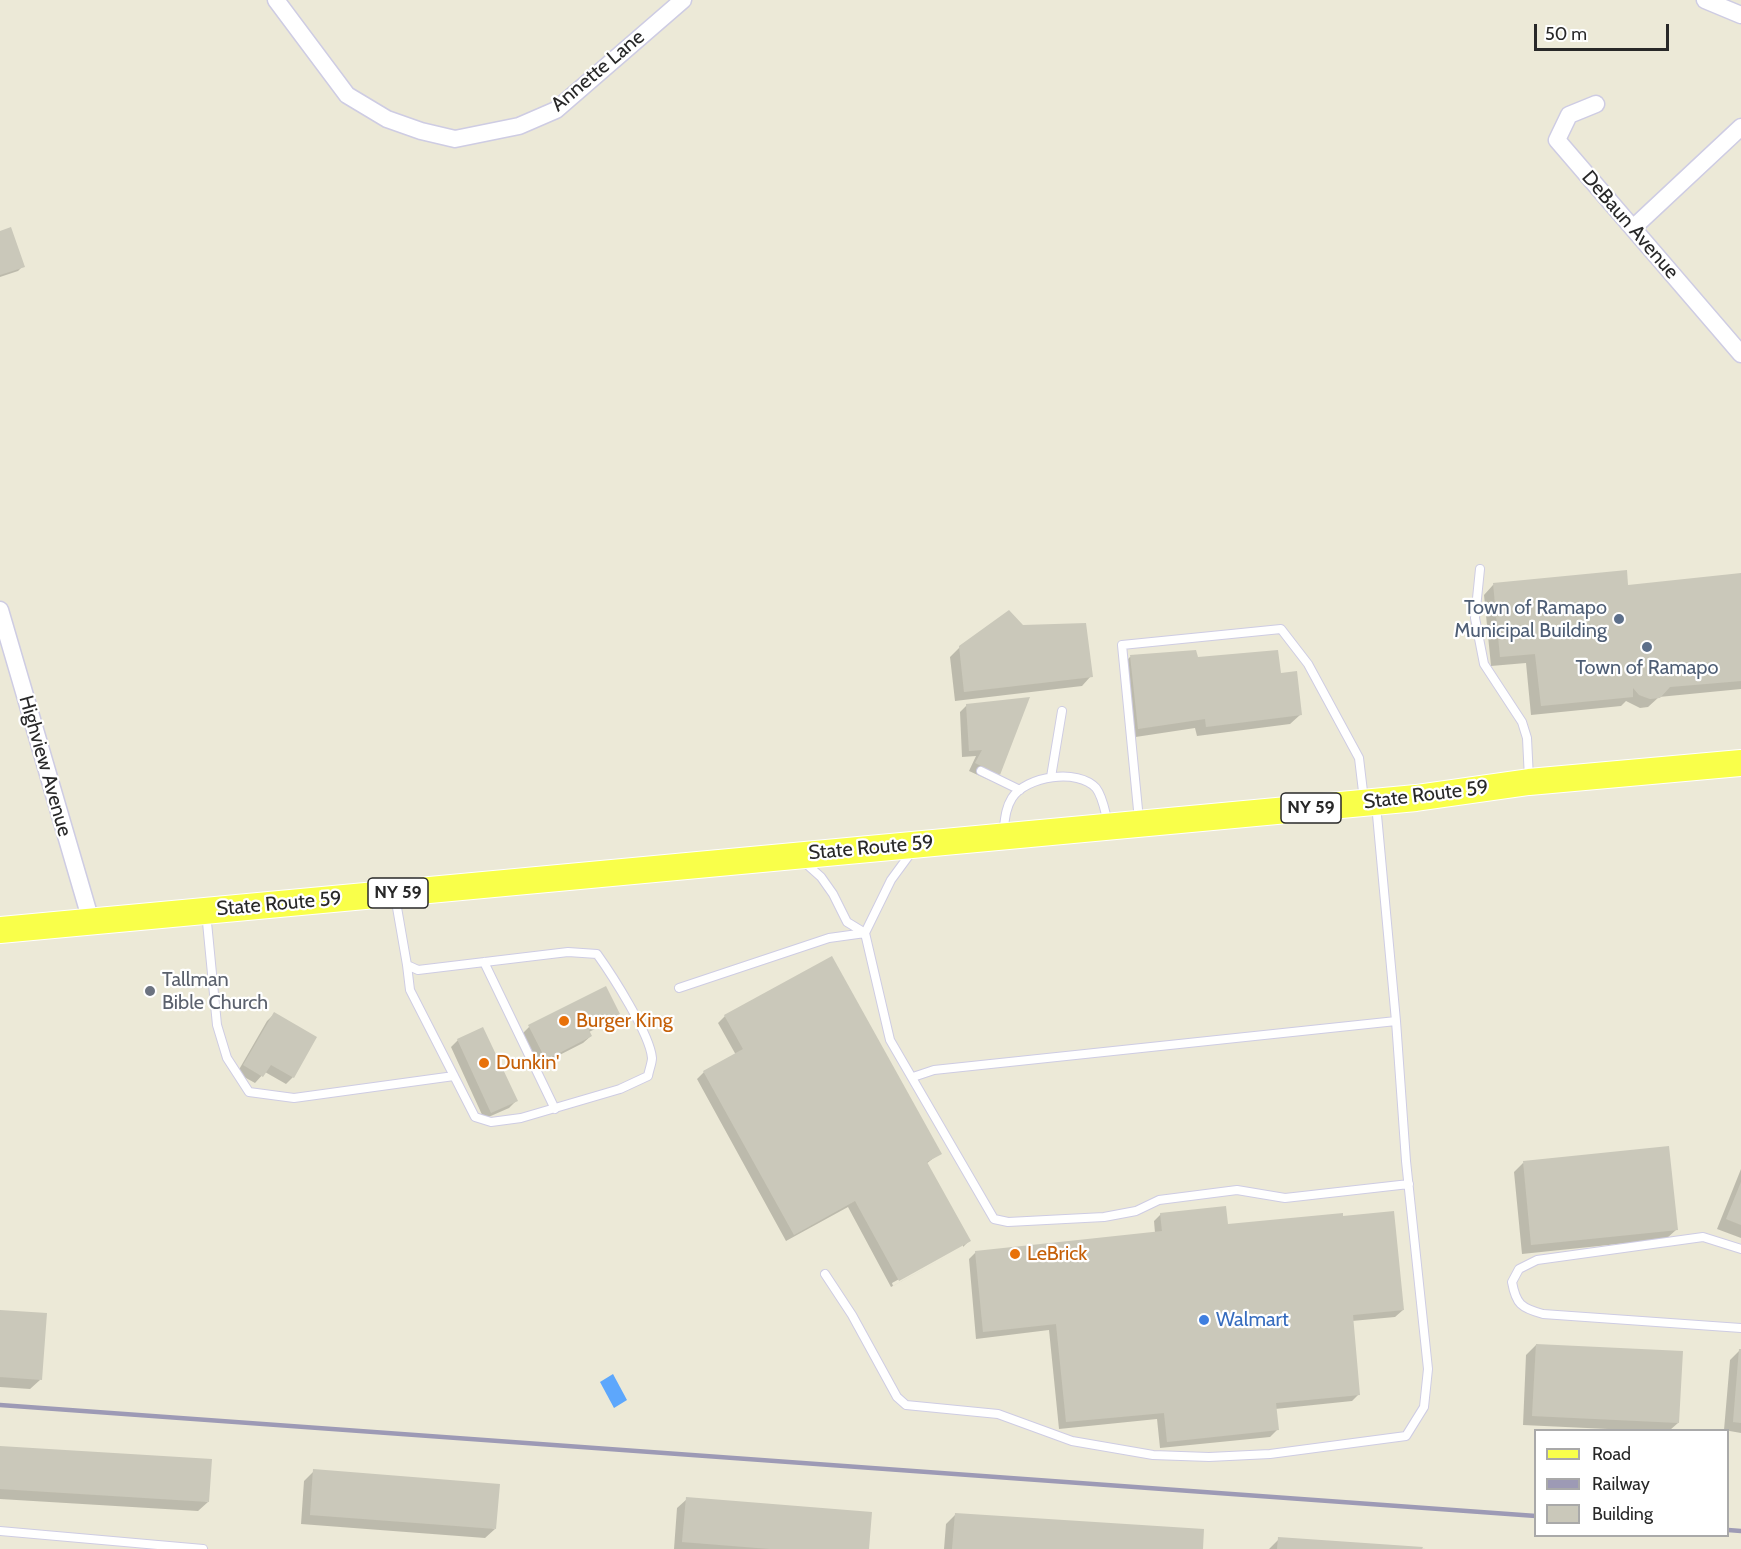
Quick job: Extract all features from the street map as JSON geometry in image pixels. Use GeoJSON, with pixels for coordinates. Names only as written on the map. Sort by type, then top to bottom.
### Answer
{"type":"FeatureCollection","features":[{"type":"Feature","properties":{"kind":"main road","name":"State Route 59"},"geometry":{"type":"LineString","coordinates":[[0,930],[1370,802],[1529,782],[1741,763]]}},
{"type":"Feature","properties":{"kind":"street","name":"Annette Lane"},"geometry":{"type":"LineString","coordinates":[[276,0],[347,95],[387,119],[421,131],[455,139],[519,126],[556,110],[683,0]]}},
{"type":"Feature","properties":{"kind":"street"},"geometry":{"type":"LineString","coordinates":[[1705,0],[1741,15]]}},
{"type":"Feature","properties":{"kind":"street","name":"DeBaun Avenue"},"geometry":{"type":"LineString","coordinates":[[1596,104],[1569,115],[1557,140],[1741,354]]}},
{"type":"Feature","properties":{"kind":"street"},"geometry":{"type":"LineString","coordinates":[[1633,228],[1741,127]]}},
{"type":"Feature","properties":{"kind":"street","name":"Highview Avenue"},"geometry":{"type":"LineString","coordinates":[[0,610],[91,921]]}},
{"type":"Feature","properties":{"kind":"lane"},"geometry":{"type":"LineString","coordinates":[[1480,569],[1475,618],[1484,664],[1522,722],[1527,738],[1529,782]]}},
{"type":"Feature","properties":{"kind":"lane"},"geometry":{"type":"LineString","coordinates":[[825,1274],[852,1315],[897,1397],[906,1405],[998,1414],[1072,1441],[1153,1455],[1209,1457],[1270,1454],[1406,1436],[1424,1407],[1428,1369],[1409,1184],[1396,1022],[1370,802],[1359,758],[1308,664],[1281,629],[1122,645],[1139,823]]}},
{"type":"Feature","properties":{"kind":"lane"},"geometry":{"type":"LineString","coordinates":[[1051,777],[1062,711]]}},
{"type":"Feature","properties":{"kind":"lane"},"geometry":{"type":"LineString","coordinates":[[981,771],[1020,790]]}},
{"type":"Feature","properties":{"kind":"lane"},"geometry":{"type":"LineString","coordinates":[[1003,836],[1006,811],[1013,797],[1033,781],[1051,777],[1080,779],[1095,787],[1102,800],[1109,826]]}},
{"type":"Feature","properties":{"kind":"lane"},"geometry":{"type":"LineString","coordinates":[[917,844],[891,880],[865,933],[890,1040],[994,1219],[1008,1222],[1104,1217],[1136,1211],[1159,1200],[1237,1190],[1285,1198],[1409,1184]]}},
{"type":"Feature","properties":{"kind":"lane"},"geometry":{"type":"LineString","coordinates":[[796,855],[821,877],[847,921],[865,933]]}},
{"type":"Feature","properties":{"kind":"lane"},"geometry":{"type":"LineString","coordinates":[[394,893],[410,990],[475,1117],[491,1122],[555,1109],[620,1089],[648,1076],[652,1059],[648,1041],[597,954],[568,952],[418,970],[406,965]]}},
{"type":"Feature","properties":{"kind":"lane"},"geometry":{"type":"LineString","coordinates":[[206,911],[218,1025],[227,1059],[249,1092],[294,1098],[454,1076]]}},
{"type":"Feature","properties":{"kind":"lane"},"geometry":{"type":"LineString","coordinates":[[679,988],[829,938],[865,933]]}},
{"type":"Feature","properties":{"kind":"lane"},"geometry":{"type":"LineString","coordinates":[[484,962],[555,1109]]}},
{"type":"Feature","properties":{"kind":"lane"},"geometry":{"type":"LineString","coordinates":[[913,1077],[934,1070],[1396,1022]]}},
{"type":"Feature","properties":{"kind":"lane"},"geometry":{"type":"LineString","coordinates":[[1741,1249],[1703,1236],[1537,1260],[1519,1269],[1512,1282],[1515,1300],[1527,1310],[1543,1314],[1741,1328]]}},
{"type":"Feature","properties":{"kind":"lane"},"geometry":{"type":"LineString","coordinates":[[0,1531],[203,1549]]}},
{"type":"Feature","properties":{"kind":"water"},"geometry":{"type":"Polygon","coordinates":[[[613,1374],[627,1400],[614,1408],[600,1382],[613,1374]]]}},
{"type":"Feature","properties":{"kind":"building"},"geometry":{"type":"Polygon","coordinates":[[[11,227],[25,267],[0,275],[0,231],[11,227]]]}},
{"type":"Feature","properties":{"kind":"building","name":"Town of Ramapo Municipal Building"},"geometry":{"type":"Polygon","coordinates":[[[1627,570],[1628,585],[1741,573],[1741,681],[1670,687],[1660,698],[1650,699],[1639,695],[1633,688],[1633,697],[1541,706],[1535,654],[1500,657],[1493,583],[1627,570]]]}},
{"type":"Feature","properties":{"kind":"building"},"geometry":{"type":"Polygon","coordinates":[[[1009,610],[1023,625],[1086,623],[1093,677],[964,692],[959,646],[1009,610]]]}},
{"type":"Feature","properties":{"kind":"building"},"geometry":{"type":"Polygon","coordinates":[[[1196,650],[1198,657],[1278,650],[1281,673],[1297,671],[1302,715],[1206,727],[1205,719],[1138,729],[1130,655],[1196,650]]]}},
{"type":"Feature","properties":{"kind":"building"},"geometry":{"type":"Polygon","coordinates":[[[1030,697],[1000,775],[975,763],[982,750],[969,751],[966,704],[1030,697]]]}},
{"type":"Feature","properties":{"kind":"building"},"geometry":{"type":"Polygon","coordinates":[[[832,956],[942,1154],[927,1162],[971,1241],[899,1281],[855,1201],[794,1235],[703,1071],[743,1049],[724,1015],[832,956]]]}},
{"type":"Feature","properties":{"kind":"building"},"geometry":{"type":"Polygon","coordinates":[[[606,986],[620,1014],[589,1030],[592,1036],[546,1060],[528,1025],[606,986]]]}},
{"type":"Feature","properties":{"kind":"building"},"geometry":{"type":"Polygon","coordinates":[[[274,1012],[317,1037],[294,1078],[271,1065],[263,1077],[243,1065],[274,1012]]]}},
{"type":"Feature","properties":{"kind":"building"},"geometry":{"type":"Polygon","coordinates":[[[483,1027],[518,1101],[491,1113],[457,1039],[483,1027]]]}},
{"type":"Feature","properties":{"kind":"building"},"geometry":{"type":"Polygon","coordinates":[[[1669,1146],[1678,1230],[1531,1245],[1523,1161],[1669,1146]]]}},
{"type":"Feature","properties":{"kind":"building"},"geometry":{"type":"Polygon","coordinates":[[[1741,1182],[1741,1225],[1726,1219],[1741,1182]]]}},
{"type":"Feature","properties":{"kind":"building","name":"Walmart"},"geometry":{"type":"Polygon","coordinates":[[[1226,1206],[1228,1224],[1343,1213],[1343,1216],[1394,1211],[1404,1310],[1353,1315],[1360,1395],[1276,1403],[1279,1430],[1167,1442],[1164,1413],[1066,1422],[1056,1324],[983,1332],[975,1251],[1162,1231],[1160,1213],[1226,1206]]]}},
{"type":"Feature","properties":{"kind":"building"},"geometry":{"type":"Polygon","coordinates":[[[0,1310],[47,1313],[42,1380],[0,1377],[0,1310]]]}},
{"type":"Feature","properties":{"kind":"building"},"geometry":{"type":"Polygon","coordinates":[[[1536,1344],[1683,1351],[1679,1423],[1532,1416],[1536,1344]]]}},
{"type":"Feature","properties":{"kind":"building"},"geometry":{"type":"Polygon","coordinates":[[[1739,1349],[1741,1349],[1741,1423],[1733,1422],[1739,1349]]]}},
{"type":"Feature","properties":{"kind":"building"},"geometry":{"type":"Polygon","coordinates":[[[0,1446],[212,1459],[209,1502],[0,1489],[0,1446]]]}},
{"type":"Feature","properties":{"kind":"building"},"geometry":{"type":"Polygon","coordinates":[[[313,1469],[500,1484],[496,1529],[310,1515],[313,1469]]]}},
{"type":"Feature","properties":{"kind":"building"},"geometry":{"type":"Polygon","coordinates":[[[686,1497],[872,1512],[869,1549],[770,1549],[682,1542],[686,1497]]]}},
{"type":"Feature","properties":{"kind":"building"},"geometry":{"type":"Polygon","coordinates":[[[955,1513],[1204,1529],[1203,1549],[952,1549],[955,1513]]]}},
{"type":"Feature","properties":{"kind":"building"},"geometry":{"type":"Polygon","coordinates":[[[1278,1537],[1423,1547],[1422,1549],[1277,1549],[1278,1537]]]}},
{"type":"Feature","properties":{"kind":"railway"},"geometry":{"type":"LineString","coordinates":[[0,1405],[1534,1516]]}},
{"type":"Feature","properties":{"kind":"railway"},"geometry":{"type":"LineString","coordinates":[[1729,1530],[1741,1531]]}},
{"type":"Feature","properties":{"kind":"place","name":"Town of Ramapo Municipal Building"},"geometry":{"type":"Point","coordinates":[1619,619]}},
{"type":"Feature","properties":{"kind":"place","name":"Town of Ramapo"},"geometry":{"type":"Point","coordinates":[1647,647]}},
{"type":"Feature","properties":{"kind":"place","name":"Tallman Bible Church"},"geometry":{"type":"Point","coordinates":[150,991]}},
{"type":"Feature","properties":{"kind":"place","name":"Burger King"},"geometry":{"type":"Point","coordinates":[564,1021]}},
{"type":"Feature","properties":{"kind":"place","name":"Dunkin'"},"geometry":{"type":"Point","coordinates":[484,1063]}},
{"type":"Feature","properties":{"kind":"place","name":"LeBrick"},"geometry":{"type":"Point","coordinates":[1015,1254]}},
{"type":"Feature","properties":{"kind":"place","name":"Walmart"},"geometry":{"type":"Point","coordinates":[1204,1320]}}]}
